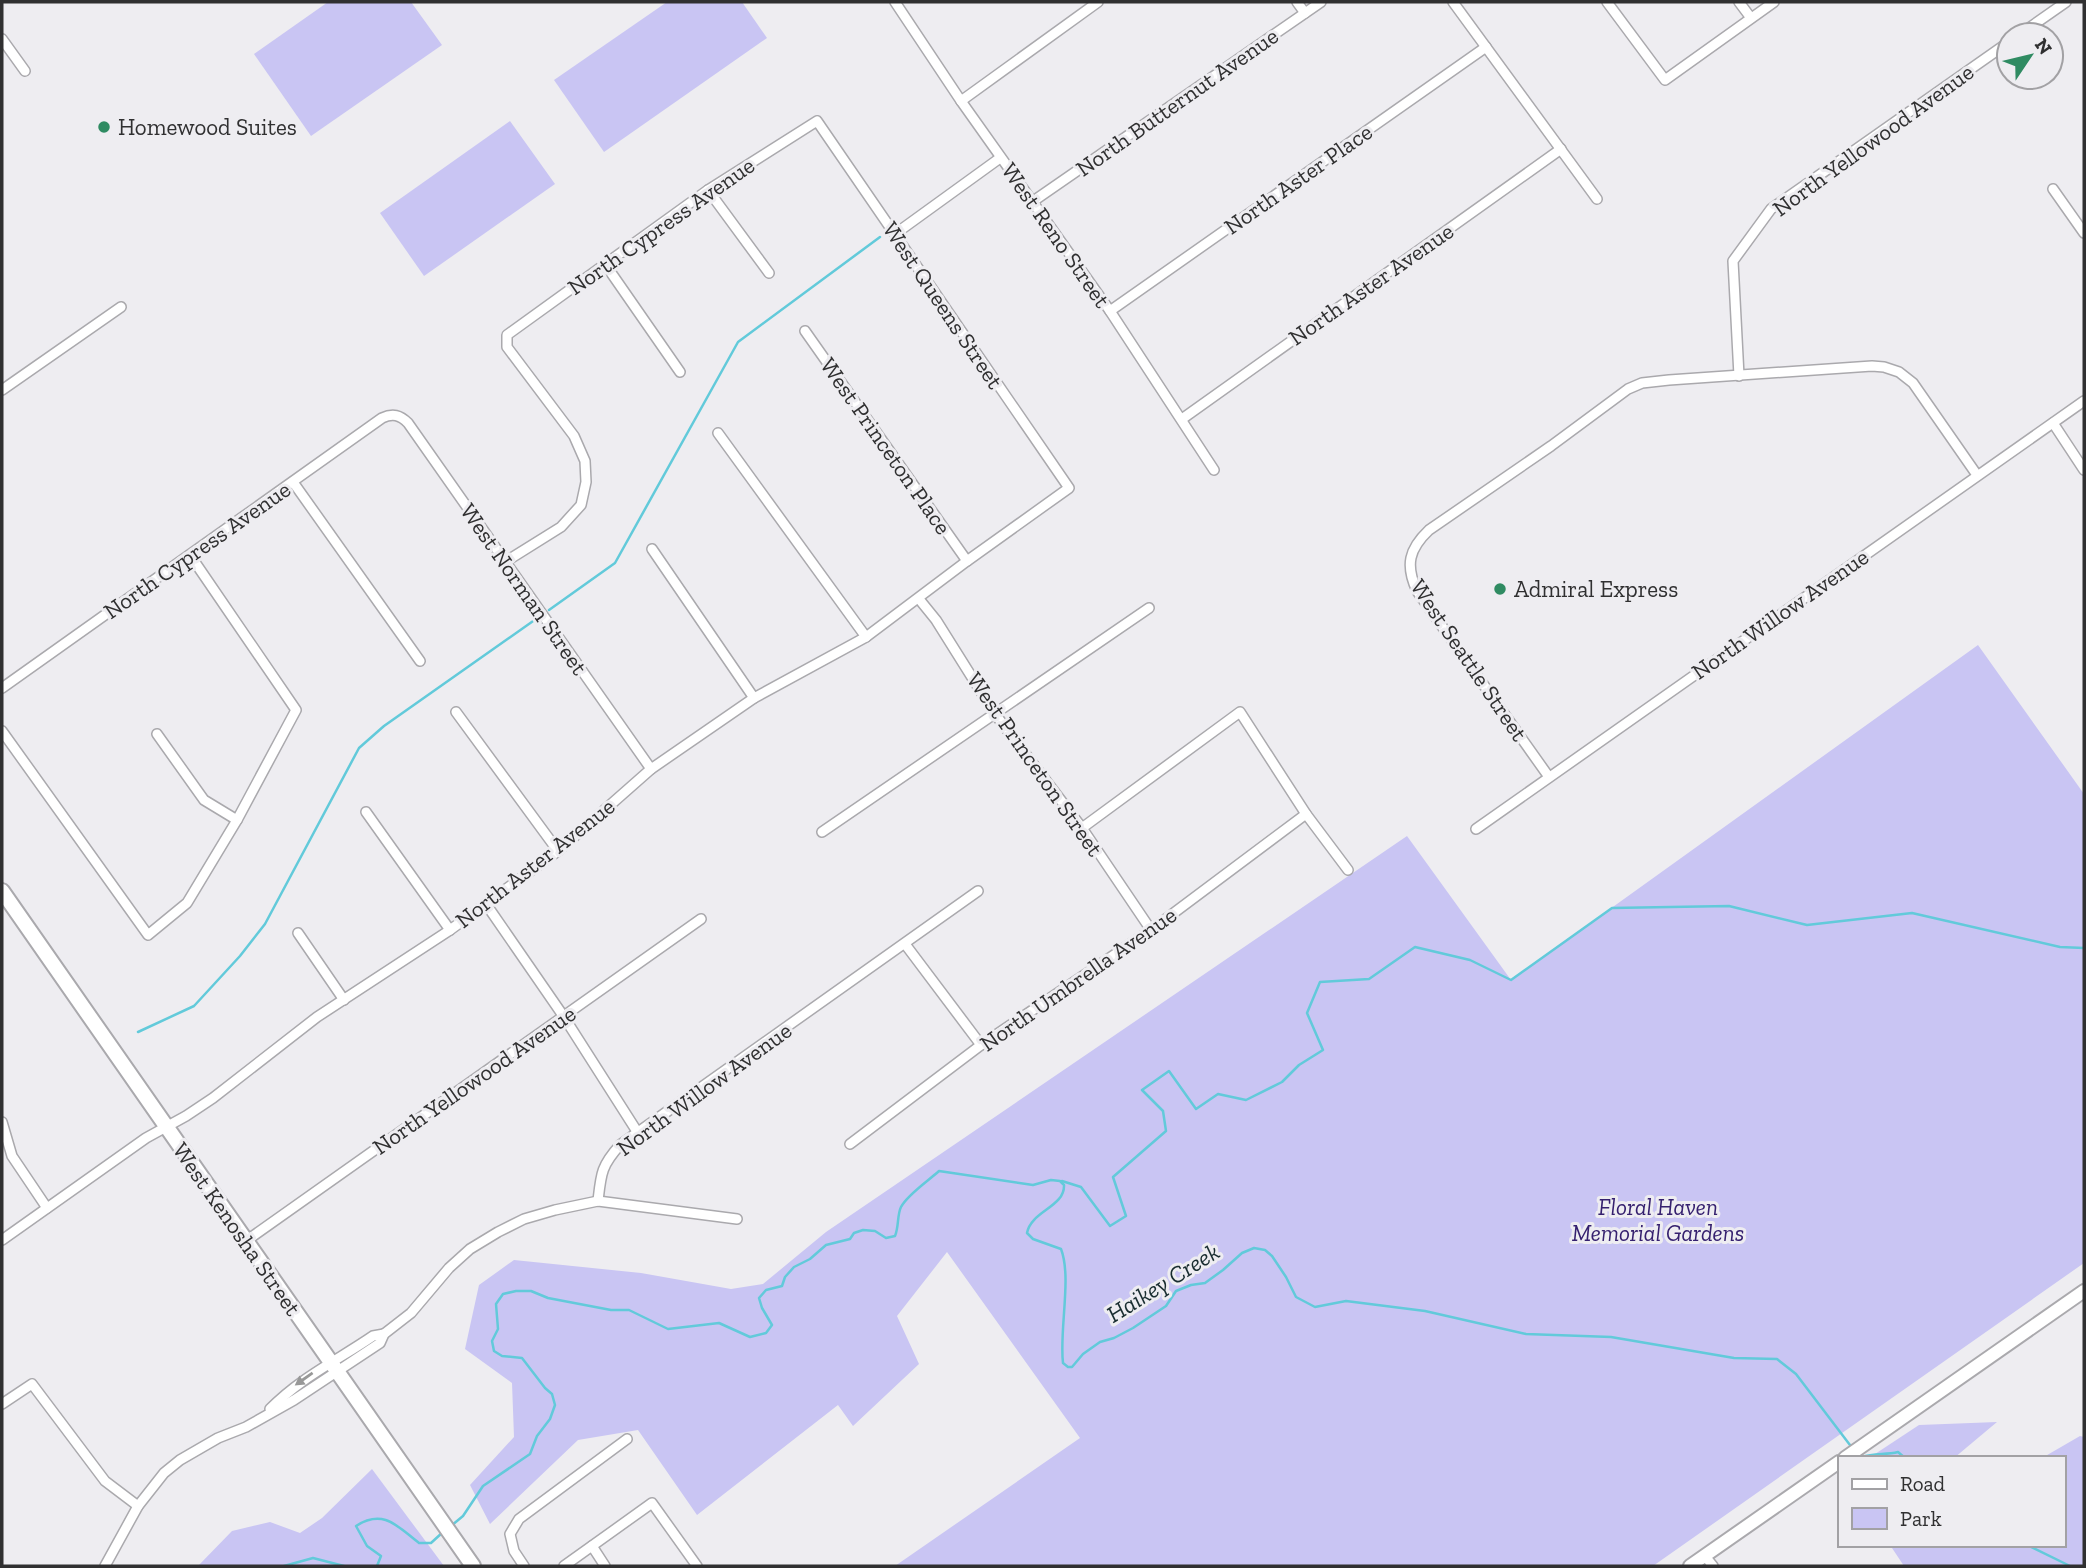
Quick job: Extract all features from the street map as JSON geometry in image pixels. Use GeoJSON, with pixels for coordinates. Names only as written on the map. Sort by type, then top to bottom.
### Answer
{"type":"FeatureCollection","features":[{"type":"Feature","properties":{"kind":"main road","name":"West Kenosha Street"},"geometry":{"type":"LineString","coordinates":[[2,891],[469,1561]]}},
{"type":"Feature","properties":{"kind":"street","name":"West Reno Street"},"geometry":{"type":"LineString","coordinates":[[895,2],[1000,158],[1110,311],[1214,470]]}},
{"type":"Feature","properties":{"kind":"street"},"geometry":{"type":"LineString","coordinates":[[961,101],[1098,2]]}},
{"type":"Feature","properties":{"kind":"street"},"geometry":{"type":"LineString","coordinates":[[1297,2],[1305,13]]}},
{"type":"Feature","properties":{"kind":"street","name":"North Butternut Avenue"},"geometry":{"type":"LineString","coordinates":[[1032,202],[1321,2]]}},
{"type":"Feature","properties":{"kind":"street"},"geometry":{"type":"LineString","coordinates":[[1453,2],[1597,199]]}},
{"type":"Feature","properties":{"kind":"street"},"geometry":{"type":"LineString","coordinates":[[1607,2],[1665,80],[1774,2]]}},
{"type":"Feature","properties":{"kind":"street"},"geometry":{"type":"LineString","coordinates":[[1739,2],[1751,18]]}},
{"type":"Feature","properties":{"kind":"street"},"geometry":{"type":"LineString","coordinates":[[2039,21],[2066,2]]}},
{"type":"Feature","properties":{"kind":"street"},"geometry":{"type":"LineString","coordinates":[[2,39],[24,71]]}},
{"type":"Feature","properties":{"kind":"street","name":"North Aster Place"},"geometry":{"type":"LineString","coordinates":[[1110,311],[1486,47]]}},
{"type":"Feature","properties":{"kind":"street","name":"North Yellowood Avenue"},"geometry":{"type":"LineString","coordinates":[[1739,376],[1733,261],[1771,209],[1995,52]]}},
{"type":"Feature","properties":{"kind":"street","name":"North Cypress Avenue"},"geometry":{"type":"LineString","coordinates":[[505,562],[561,527],[581,505],[586,482],[585,461],[574,436],[507,347],[507,335],[708,190],[817,121]]}},
{"type":"Feature","properties":{"kind":"street","name":"West Queens Street"},"geometry":{"type":"LineString","coordinates":[[817,121],[1069,488]]}},
{"type":"Feature","properties":{"kind":"street","name":"North Aster Avenue"},"geometry":{"type":"LineString","coordinates":[[1182,419],[1561,149]]}},
{"type":"Feature","properties":{"kind":"street"},"geometry":{"type":"LineString","coordinates":[[895,234],[1000,158]]}},
{"type":"Feature","properties":{"kind":"street"},"geometry":{"type":"LineString","coordinates":[[2053,188],[2084,233]]}},
{"type":"Feature","properties":{"kind":"street"},"geometry":{"type":"LineString","coordinates":[[708,190],[769,273]]}},
{"type":"Feature","properties":{"kind":"street"},"geometry":{"type":"LineString","coordinates":[[605,264],[680,372]]}},
{"type":"Feature","properties":{"kind":"street"},"geometry":{"type":"LineString","coordinates":[[2,390],[121,307]]}},
{"type":"Feature","properties":{"kind":"street","name":"West Princeton Place"},"geometry":{"type":"LineString","coordinates":[[805,331],[967,561]]}},
{"type":"Feature","properties":{"kind":"street"},"geometry":{"type":"LineString","coordinates":[[1739,376],[1872,366],[1899,372],[1913,383],[1977,475]]}},
{"type":"Feature","properties":{"kind":"street","name":"West Seattle Street"},"geometry":{"type":"LineString","coordinates":[[1549,777],[1417,591],[1411,578],[1410,558],[1420,539],[1429,530],[1628,389],[1642,383],[1739,376]]}},
{"type":"Feature","properties":{"kind":"street","name":"North Willow Avenue"},"geometry":{"type":"LineString","coordinates":[[1476,829],[2084,401]]}},
{"type":"Feature","properties":{"kind":"street","name":"North Cypress Avenue"},"geometry":{"type":"LineString","coordinates":[[2,688],[382,418],[393,415]]}},
{"type":"Feature","properties":{"kind":"street","name":"West Norman Street"},"geometry":{"type":"LineString","coordinates":[[393,415],[408,423],[651,769]]}},
{"type":"Feature","properties":{"kind":"street"},"geometry":{"type":"LineString","coordinates":[[2053,423],[2084,470]]}},
{"type":"Feature","properties":{"kind":"street"},"geometry":{"type":"LineString","coordinates":[[718,433],[866,637]]}},
{"type":"Feature","properties":{"kind":"street"},"geometry":{"type":"LineString","coordinates":[[293,482],[420,661]]}},
{"type":"Feature","properties":{"kind":"street","name":"North Aster Avenue"},"geometry":{"type":"LineString","coordinates":[[2,1240],[146,1138],[213,1098],[295,1033],[486,904],[558,851],[651,769],[754,698],[866,637],[1069,488]]}},
{"type":"Feature","properties":{"kind":"street"},"geometry":{"type":"LineString","coordinates":[[652,549],[754,698]]}},
{"type":"Feature","properties":{"kind":"street"},"geometry":{"type":"LineString","coordinates":[[2,731],[148,936],[187,903],[237,820],[296,710],[190,555]]}},
{"type":"Feature","properties":{"kind":"street","name":"West Princeton Street"},"geometry":{"type":"LineString","coordinates":[[919,598],[995,713],[1082,828],[1151,930]]}},
{"type":"Feature","properties":{"kind":"street"},"geometry":{"type":"LineString","coordinates":[[822,832],[1149,608]]}},
{"type":"Feature","properties":{"kind":"street"},"geometry":{"type":"LineString","coordinates":[[456,712],[558,851]]}},
{"type":"Feature","properties":{"kind":"street"},"geometry":{"type":"LineString","coordinates":[[1082,828],[1240,712],[1306,814],[1348,870]]}},
{"type":"Feature","properties":{"kind":"street"},"geometry":{"type":"LineString","coordinates":[[157,734],[204,800],[237,820]]}},
{"type":"Feature","properties":{"kind":"street"},"geometry":{"type":"LineString","coordinates":[[366,812],[450,930]]}},
{"type":"Feature","properties":{"kind":"street","name":"North Umbrella Avenue"},"geometry":{"type":"LineString","coordinates":[[849,1144],[981,1045],[1151,930],[1306,814]]}},
{"type":"Feature","properties":{"kind":"street","name":"North Willow Avenue"},"geometry":{"type":"LineString","coordinates":[[598,1201],[603,1168],[620,1145],[978,891]]}},
{"type":"Feature","properties":{"kind":"street"},"geometry":{"type":"LineString","coordinates":[[486,904],[564,1017],[638,1133]]}},
{"type":"Feature","properties":{"kind":"street","name":"North Yellowood Avenue"},"geometry":{"type":"LineString","coordinates":[[246,1241],[701,919]]}},
{"type":"Feature","properties":{"kind":"street"},"geometry":{"type":"LineString","coordinates":[[298,933],[344,1000]]}},
{"type":"Feature","properties":{"kind":"street"},"geometry":{"type":"LineString","coordinates":[[905,944],[981,1045]]}},
{"type":"Feature","properties":{"kind":"street"},"geometry":{"type":"LineString","coordinates":[[2,1122],[12,1156],[47,1208]]}},
{"type":"Feature","properties":{"kind":"street"},"geometry":{"type":"LineString","coordinates":[[105,1566],[138,1506],[164,1473],[198,1448],[246,1427],[294,1400],[334,1367],[380,1343],[384,1334],[411,1313],[449,1268],[470,1249],[498,1231],[524,1219],[598,1201],[737,1219]]}},
{"type":"Feature","properties":{"kind":"street"},"geometry":{"type":"LineString","coordinates":[[1848,1455],[2084,1291]]}},
{"type":"Feature","properties":{"kind":"street"},"geometry":{"type":"LineString","coordinates":[[2,1404],[32,1384],[105,1481],[138,1506]]}},
{"type":"Feature","properties":{"kind":"street"},"geometry":{"type":"LineString","coordinates":[[524,1566],[514,1551],[510,1534],[519,1519],[627,1439]]}},
{"type":"Feature","properties":{"kind":"street"},"geometry":{"type":"LineString","coordinates":[[1690,1566],[1709,1561],[1838,1463]]}},
{"type":"Feature","properties":{"kind":"street"},"geometry":{"type":"LineString","coordinates":[[564,1566],[653,1503],[697,1566]]}},
{"type":"Feature","properties":{"kind":"street"},"geometry":{"type":"LineString","coordinates":[[592,1546],[605,1566]]}},
{"type":"Feature","properties":{"kind":"green space"},"geometry":{"type":"Polygon","coordinates":[[[328,2],[411,2],[442,45],[311,136],[254,54],[328,2]]]}},
{"type":"Feature","properties":{"kind":"green space"},"geometry":{"type":"Polygon","coordinates":[[[667,2],[742,2],[767,38],[604,152],[554,80],[667,2]]]}},
{"type":"Feature","properties":{"kind":"green space"},"geometry":{"type":"Polygon","coordinates":[[[510,121],[555,184],[424,276],[380,213],[510,121]]]}},
{"type":"Feature","properties":{"kind":"green space","name":"Floral Haven Memorial Gardens"},"geometry":{"type":"Polygon","coordinates":[[[1978,645],[2084,794],[2084,1263],[1653,1566],[895,1566],[1080,1438],[947,1252],[897,1316],[919,1364],[853,1426],[838,1405],[697,1515],[638,1430],[578,1440],[490,1524],[470,1485],[514,1437],[512,1383],[465,1349],[479,1285],[514,1260],[641,1273],[731,1289],[763,1284],[826,1232],[1407,836],[1511,980],[1978,645]]]}},
{"type":"Feature","properties":{"kind":"green space"},"geometry":{"type":"Polygon","coordinates":[[[1997,1422],[1956,1456],[1872,1456],[1919,1425],[1997,1422]]]}},
{"type":"Feature","properties":{"kind":"green space"},"geometry":{"type":"Polygon","coordinates":[[[2080,1436],[2084,1437],[2084,1566],[1904,1566],[1891,1547],[2065,1547],[2065,1456],[2045,1456],[2080,1436]]]}},
{"type":"Feature","properties":{"kind":"green space"},"geometry":{"type":"Polygon","coordinates":[[[372,1469],[444,1566],[198,1566],[232,1531],[270,1522],[300,1533],[322,1518],[372,1469]]]}},
{"type":"Feature","properties":{"kind":"waterway"},"geometry":{"type":"LineString","coordinates":[[549,610],[615,563],[738,342],[880,237]]}},
{"type":"Feature","properties":{"kind":"waterway"},"geometry":{"type":"LineString","coordinates":[[138,1032],[194,1006],[265,924],[359,748],[384,726],[536,619]]}},
{"type":"Feature","properties":{"kind":"waterway"},"geometry":{"type":"LineString","coordinates":[[1062,1181],[1081,1187],[1110,1226],[1126,1216],[1113,1177],[1166,1131],[1163,1111],[1142,1090],[1169,1071],[1196,1109],[1218,1094],[1246,1100],[1282,1082],[1299,1065],[1323,1050],[1307,1013],[1320,982],[1369,979],[1415,947],[1470,960],[1511,980],[1612,908],[1729,906],[1807,925],[1912,913],[2060,947],[2084,948]]}},
{"type":"Feature","properties":{"kind":"waterway","name":"Haikey Creek"},"geometry":{"type":"LineString","coordinates":[[451,1526],[463,1516],[483,1486],[530,1454],[555,1405],[552,1394],[522,1358],[502,1356],[494,1351],[492,1341],[498,1329],[496,1304],[503,1294],[531,1291],[548,1298],[611,1310],[629,1310],[668,1329],[719,1323],[750,1337],[766,1333],[772,1325],[759,1298],[766,1290],[782,1286],[785,1277],[794,1267],[810,1259],[826,1245],[850,1239],[854,1233],[863,1230],[875,1231],[886,1238],[895,1236],[904,1202],[939,1171],[1033,1185],[1051,1180],[1060,1181],[1064,1185],[1059,1199],[1035,1219],[1027,1233],[1033,1239],[1061,1249],[1065,1274],[1062,1350],[1063,1363],[1068,1367],[1072,1367],[1083,1354],[1100,1342],[1133,1328],[1166,1306],[1176,1291],[1205,1283],[1242,1253],[1254,1248],[1265,1250],[1272,1256],[1296,1297],[1315,1307],[1346,1301],[1425,1311],[1526,1334],[1611,1337],[1734,1358],[1777,1359],[1796,1374],[1853,1449]]}},
{"type":"Feature","properties":{"kind":"waterway","name":"Haikey Creek"},"geometry":{"type":"LineString","coordinates":[[1866,1456],[1898,1452],[1903,1456]]}},
{"type":"Feature","properties":{"kind":"waterway","name":"Haikey Creek"},"geometry":{"type":"LineString","coordinates":[[377,1566],[381,1556],[367,1546],[356,1526],[366,1521],[383,1519],[419,1543],[431,1543],[443,1532]]}},
{"type":"Feature","properties":{"kind":"waterway","name":"Haikey Creek"},"geometry":{"type":"LineString","coordinates":[[2031,1547],[2070,1566]]}},
{"type":"Feature","properties":{"kind":"waterway","name":"Haikey Creek"},"geometry":{"type":"LineString","coordinates":[[284,1566],[313,1558],[344,1566]]}},
{"type":"Feature","properties":{"kind":"place","name":"Homewood Suites"},"geometry":{"type":"Point","coordinates":[104,127]}},
{"type":"Feature","properties":{"kind":"place","name":"Admiral Express"},"geometry":{"type":"Point","coordinates":[1500,589]}}]}
